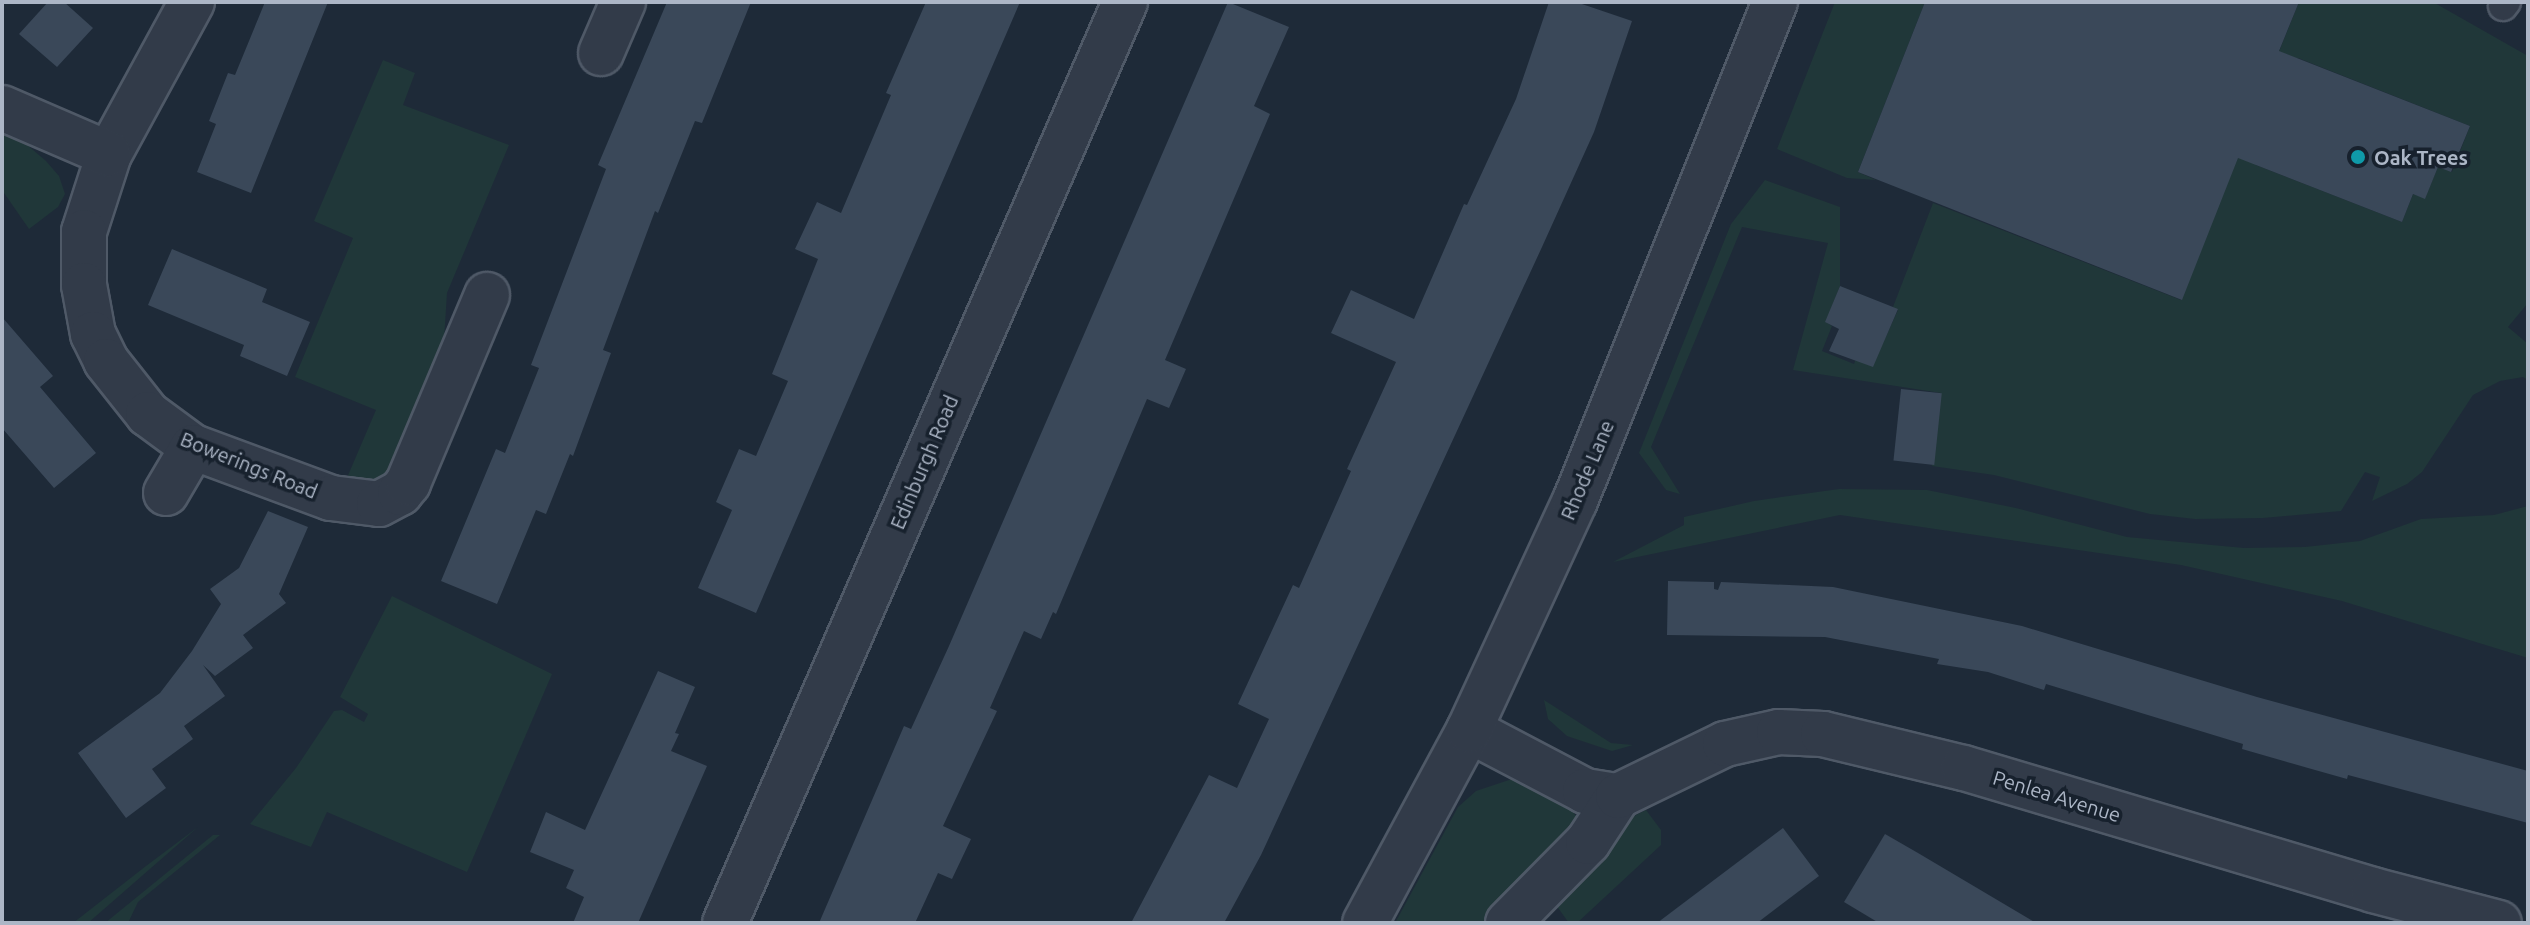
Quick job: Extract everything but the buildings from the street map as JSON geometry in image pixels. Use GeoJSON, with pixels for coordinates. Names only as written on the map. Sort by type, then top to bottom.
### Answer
{"type":"FeatureCollection","features":[{"type":"Feature","properties":{"kind":"street","name":"Bowerings Road"},"geometry":{"type":"LineString","coordinates":[[192,2],[109,154],[84,232],[84,285],[93,334],[111,368],[148,414],[193,447],[331,498],[366,504],[389,500],[408,483],[487,295]]}},
{"type":"Feature","properties":{"kind":"street"},"geometry":{"type":"LineString","coordinates":[[601,53],[623,2]]}},
{"type":"Feature","properties":{"kind":"street","name":"Edinburgh Road"},"geometry":{"type":"LineString","coordinates":[[725,923],[1125,2]]}},
{"type":"Feature","properties":{"kind":"street","name":"Rhode Lane"},"geometry":{"type":"LineString","coordinates":[[1365,923],[1469,730],[1575,501],[1775,2]]}},
{"type":"Feature","properties":{"kind":"street"},"geometry":{"type":"LineString","coordinates":[[2,108],[109,154]]}},
{"type":"Feature","properties":{"kind":"street"},"geometry":{"type":"LineString","coordinates":[[166,493],[193,447]]}},
{"type":"Feature","properties":{"kind":"street"},"geometry":{"type":"LineString","coordinates":[[1469,730],[1585,791],[1618,796],[1588,842],[1508,923]]}},
{"type":"Feature","properties":{"kind":"street","name":"Penlea Avenue"},"geometry":{"type":"LineString","coordinates":[[1618,796],[1725,744],[1752,736],[1823,734],[1964,768],[2373,890],[2499,923]]}},
{"type":"Feature","properties":{"kind":"green space"},"geometry":{"type":"Polygon","coordinates":[[[1835,2],[1925,2],[1858,172],[1876,180],[1847,178],[1777,149],[1835,2]]]}},
{"type":"Feature","properties":{"kind":"green space"},"geometry":{"type":"Polygon","coordinates":[[[2299,2],[2433,2],[2528,56],[2528,303],[2508,327],[2528,344],[2528,380],[2523,377],[2500,381],[2473,395],[2422,472],[2407,484],[2372,501],[2380,477],[2365,472],[2341,511],[2263,518],[2195,519],[2150,514],[1994,475],[1932,466],[1941,393],[1793,370],[1828,243],[1742,227],[1651,447],[1680,494],[1666,490],[1639,453],[1731,224],[1765,180],[1840,207],[1840,286],[1826,322],[1832,326],[1822,351],[1854,364],[1864,338],[1882,345],[1898,310],[1893,307],[1933,203],[2181,300],[2252,120],[2256,165],[2402,222],[2413,194],[2425,198],[2438,167],[2452,172],[2470,126],[2298,58],[2272,69],[2299,2]]]}},
{"type":"Feature","properties":{"kind":"green space"},"geometry":{"type":"Polygon","coordinates":[[[383,60],[415,73],[403,105],[509,145],[447,293],[443,356],[390,474],[378,482],[346,480],[376,410],[295,377],[353,238],[314,221],[383,60]]]}},
{"type":"Feature","properties":{"kind":"green space"},"geometry":{"type":"Polygon","coordinates":[[[2,133],[26,144],[46,161],[59,176],[65,194],[58,207],[29,229],[2,190],[2,133]]]}},
{"type":"Feature","properties":{"kind":"green space"},"geometry":{"type":"Polygon","coordinates":[[[1839,489],[1927,490],[2016,508],[2127,537],[2244,548],[2305,547],[2360,541],[2421,519],[2494,515],[2528,506],[2528,658],[2342,601],[2181,565],[1840,515],[1613,562],[1684,525],[1684,517],[1754,501],[1839,489]]]}},
{"type":"Feature","properties":{"kind":"green space"},"geometry":{"type":"Polygon","coordinates":[[[392,596],[552,674],[467,872],[327,812],[311,847],[250,824],[296,768],[334,711],[342,710],[364,722],[368,714],[340,697],[392,596]]]}},
{"type":"Feature","properties":{"kind":"green space"},"geometry":{"type":"Polygon","coordinates":[[[1544,700],[1611,743],[1633,745],[1612,751],[1567,736],[1548,719],[1544,700]]]}},
{"type":"Feature","properties":{"kind":"green space"},"geometry":{"type":"Polygon","coordinates":[[[1512,779],[1530,781],[1569,806],[1576,816],[1576,831],[1490,923],[1395,923],[1458,807],[1476,791],[1512,779]]]}},
{"type":"Feature","properties":{"kind":"green space"},"geometry":{"type":"Polygon","coordinates":[[[1646,810],[1661,830],[1661,845],[1577,923],[1569,923],[1550,897],[1634,816],[1646,810]]]}},
{"type":"Feature","properties":{"kind":"green space"},"geometry":{"type":"Polygon","coordinates":[[[198,827],[88,923],[73,923],[146,866],[198,827]]]}},
{"type":"Feature","properties":{"kind":"green space"},"geometry":{"type":"Polygon","coordinates":[[[213,835],[220,835],[138,902],[128,923],[105,923],[213,835]]]}},
{"type":"Feature","properties":{"kind":"place","name":"Oak Trees"},"geometry":{"type":"Point","coordinates":[2358,157]}}]}
